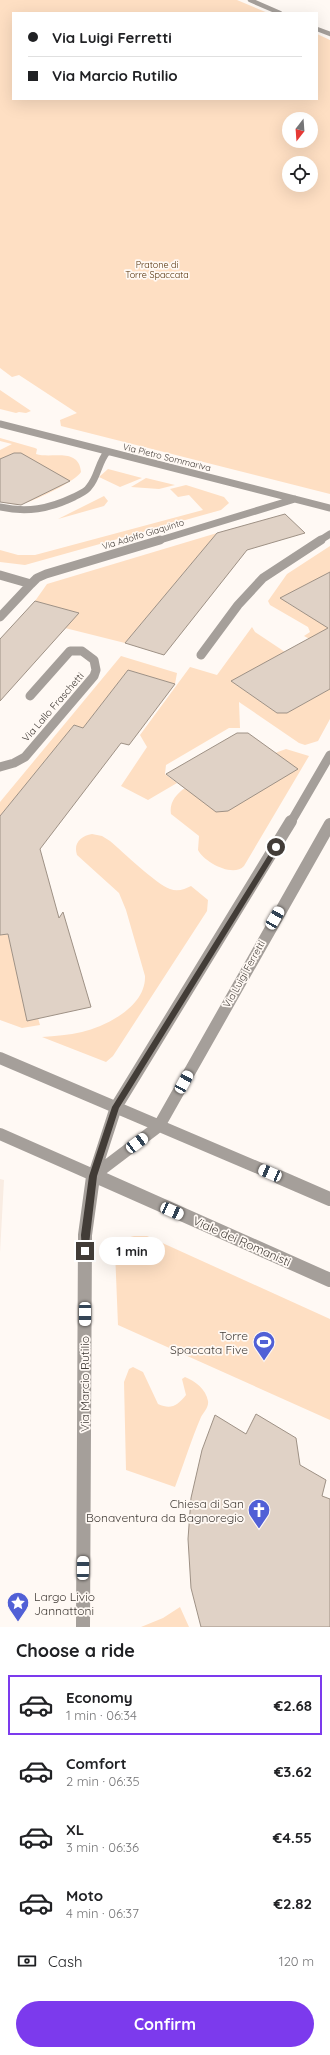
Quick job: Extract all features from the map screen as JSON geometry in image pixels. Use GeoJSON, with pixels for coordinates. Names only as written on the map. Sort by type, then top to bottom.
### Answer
{"type":"FeatureCollection","features":[{"type":"Feature","properties":{"kind":"street"},"geometry":{"type":"LineString","coordinates":[[251,0],[278,12]]}},
{"type":"Feature","properties":{"kind":"street"},"geometry":{"type":"LineString","coordinates":[[318,29],[330,34]]}},
{"type":"Feature","properties":{"kind":"street","name":"Via Pietro Sommariva"},"geometry":{"type":"LineString","coordinates":[[0,424],[330,508]]}},
{"type":"Feature","properties":{"kind":"street"},"geometry":{"type":"LineString","coordinates":[[0,506],[16,510],[34,511],[61,504],[89,488],[93,482],[98,463],[107,452]]}},
{"type":"Feature","properties":{"kind":"street","name":"Via Adolfo Giaquinto"},"geometry":{"type":"LineString","coordinates":[[0,617],[37,578],[46,574],[295,499]]}},
{"type":"Feature","properties":{"kind":"street"},"geometry":{"type":"LineString","coordinates":[[201,655],[244,599],[264,578],[286,561],[330,534]]}},
{"type":"Feature","properties":{"kind":"street"},"geometry":{"type":"LineString","coordinates":[[0,575],[31,584]]}},
{"type":"Feature","properties":{"kind":"street","name":"Via Lallo Fraschetti"},"geometry":{"type":"LineString","coordinates":[[0,767],[14,763],[25,757],[94,676],[97,669],[94,659],[83,651],[70,651],[30,696]]}},
{"type":"Feature","properties":{"kind":"street"},"geometry":{"type":"LineString","coordinates":[[93,1176],[116,1107],[261,873],[330,755]]}},
{"type":"Feature","properties":{"kind":"street","name":"Via Luigi Ferretti"},"geometry":{"type":"LineString","coordinates":[[159,1126],[267,931],[330,824]]}},
{"type":"Feature","properties":{"kind":"street"},"geometry":{"type":"LineString","coordinates":[[0,1058],[330,1199]]}},
{"type":"Feature","properties":{"kind":"street"},"geometry":{"type":"LineString","coordinates":[[93,1176],[159,1126]]}},
{"type":"Feature","properties":{"kind":"street","name":"Viale dei Romanisti"},"geometry":{"type":"LineString","coordinates":[[0,1134],[330,1280]]}},
{"type":"Feature","properties":{"kind":"street","name":"Via Marcio Rutilio"},"geometry":{"type":"LineString","coordinates":[[83,1627],[85,1235],[93,1176]]}},
{"type":"Feature","properties":{"kind":"shaded area"},"geometry":{"type":"Polygon","coordinates":[[[0,1179],[4,1180],[0,1253],[0,1179]]]}},
{"type":"Feature","properties":{"kind":"green space","name":"Pratone di Torre Spaccata"},"geometry":{"type":"Polygon","coordinates":[[[0,0],[237,0],[266,12],[12,12],[12,100],[318,100],[318,34],[330,40],[330,494],[61,426],[60,420],[77,413],[19,375],[12,377],[0,368],[0,0]]]}},
{"type":"Feature","properties":{"kind":"green space"},"geometry":{"type":"Polygon","coordinates":[[[0,390],[31,411],[26,413],[16,413],[0,409],[0,390]]]}},
{"type":"Feature","properties":{"kind":"green space"},"geometry":{"type":"Polygon","coordinates":[[[0,438],[35,448],[37,449],[36,454],[63,456],[75,459],[79,464],[81,472],[78,476],[64,485],[30,501],[16,505],[3,502],[21,453],[14,453],[0,459],[0,450],[12,444],[0,441],[0,438]]]}},
{"type":"Feature","properties":{"kind":"green space"},"geometry":{"type":"Polygon","coordinates":[[[108,469],[142,478],[120,487],[99,477],[108,469]]]}},
{"type":"Feature","properties":{"kind":"green space"},"geometry":{"type":"Polygon","coordinates":[[[146,478],[175,485],[159,489],[131,487],[146,478]]]}},
{"type":"Feature","properties":{"kind":"green space"},"geometry":{"type":"Polygon","coordinates":[[[186,485],[224,497],[229,503],[221,510],[25,565],[0,562],[0,550],[18,555],[35,555],[203,510],[189,495],[178,497],[170,489],[186,485]]]}},
{"type":"Feature","properties":{"kind":"green space"},"geometry":{"type":"Polygon","coordinates":[[[104,496],[108,501],[104,506],[58,519],[104,496]]]}},
{"type":"Feature","properties":{"kind":"green space"},"geometry":{"type":"Polygon","coordinates":[[[217,533],[125,643],[65,628],[78,613],[35,601],[47,584],[217,533]]]}},
{"type":"Feature","properties":{"kind":"green space"},"geometry":{"type":"Polygon","coordinates":[[[330,546],[330,572],[293,592],[287,597],[287,603],[330,628],[330,650],[304,636],[310,632],[308,627],[270,605],[268,601],[287,574],[330,546]]]}},
{"type":"Feature","properties":{"kind":"green space"},"geometry":{"type":"Polygon","coordinates":[[[252,627],[255,632],[285,652],[237,678],[235,684],[277,713],[287,713],[330,689],[330,719],[318,741],[305,745],[299,743],[239,702],[240,728],[229,728],[166,765],[165,774],[177,783],[148,800],[121,786],[147,747],[140,735],[190,667],[217,675],[252,627]]]}},
{"type":"Feature","properties":{"kind":"green space"},"geometry":{"type":"Polygon","coordinates":[[[121,656],[177,673],[175,684],[128,670],[83,728],[74,725],[0,816],[0,802],[121,656]]]}},
{"type":"Feature","properties":{"kind":"green space"},"geometry":{"type":"Polygon","coordinates":[[[286,749],[309,756],[244,866],[233,870],[212,864],[201,855],[198,850],[199,836],[171,814],[171,806],[174,799],[185,788],[209,806],[220,806],[275,753],[286,749]]]}},
{"type":"Feature","properties":{"kind":"green space"},"geometry":{"type":"Polygon","coordinates":[[[92,834],[102,836],[110,841],[148,875],[164,886],[170,889],[179,890],[191,886],[208,900],[207,911],[113,1056],[106,1062],[42,1037],[77,1033],[103,1025],[113,1020],[132,1005],[139,997],[144,987],[145,976],[126,910],[119,893],[77,855],[76,847],[81,838],[92,834]]]}},
{"type":"Feature","properties":{"kind":"green space"},"geometry":{"type":"Polygon","coordinates":[[[8,934],[27,1020],[38,1018],[40,1025],[22,1028],[0,1020],[0,935],[8,934]]]}},
{"type":"Feature","properties":{"kind":"green space","name":"Torre Spaccata Five"},"geometry":{"type":"Polygon","coordinates":[[[134,1236],[147,1236],[330,1319],[330,1420],[118,1325],[115,1251],[123,1239],[134,1236]]]}},
{"type":"Feature","properties":{"kind":"green space"},"geometry":{"type":"Polygon","coordinates":[[[133,1367],[143,1372],[158,1404],[170,1407],[180,1402],[186,1395],[182,1379],[185,1377],[200,1386],[207,1397],[208,1405],[197,1426],[175,1487],[126,1470],[124,1382],[129,1369],[133,1367]]]}},
{"type":"Feature","properties":{"kind":"green space"},"geometry":{"type":"Polygon","coordinates":[[[180,1607],[189,1627],[141,1627],[163,1618],[180,1607]]]}},
{"type":"Feature","properties":{"kind":"building"},"geometry":{"type":"Polygon","coordinates":[[[14,453],[21,453],[70,481],[21,505],[0,502],[0,459],[14,453]]]}},
{"type":"Feature","properties":{"kind":"building"},"geometry":{"type":"Polygon","coordinates":[[[285,514],[305,533],[247,550],[164,655],[125,643],[217,533],[285,514]]]}},
{"type":"Feature","properties":{"kind":"building"},"geometry":{"type":"Polygon","coordinates":[[[330,572],[330,689],[287,713],[277,713],[231,681],[328,628],[280,598],[330,572]]]}},
{"type":"Feature","properties":{"kind":"building"},"geometry":{"type":"Polygon","coordinates":[[[35,601],[79,613],[0,701],[0,639],[35,601]]]}},
{"type":"Feature","properties":{"kind":"building"},"geometry":{"type":"Polygon","coordinates":[[[128,670],[175,684],[129,745],[121,743],[40,849],[59,918],[63,912],[91,1007],[27,1021],[8,934],[0,935],[0,816],[74,725],[83,728],[128,670]]]}},
{"type":"Feature","properties":{"kind":"building"},"geometry":{"type":"Polygon","coordinates":[[[237,733],[248,733],[298,769],[228,811],[216,812],[166,774],[237,733]]]}},
{"type":"Feature","properties":{"kind":"building","name":"Chiesa di San Bonaventura da Bagnoregio"},"geometry":{"type":"Polygon","coordinates":[[[256,1414],[296,1438],[300,1465],[326,1480],[322,1496],[330,1499],[330,1627],[201,1627],[191,1588],[188,1539],[191,1498],[202,1450],[215,1415],[246,1434],[256,1414]]]}},
{"type":"Feature","properties":{"kind":"place","name":"Torre Spaccata Five"},"geometry":{"type":"Point","coordinates":[264,1362]}},
{"type":"Feature","properties":{"kind":"place","name":"Chiesa di San Bonaventura da Bagnoregio"},"geometry":{"type":"Point","coordinates":[259,1530]}},
{"type":"Feature","properties":{"kind":"place","name":"Largo Livio Jannattoni"},"geometry":{"type":"Point","coordinates":[18,1622]}},
{"type":"Feature","properties":{"kind":"route"},"geometry":{"type":"LineString","coordinates":[[85,1251],[85,1235],[93,1176],[116,1107],[276,847]]}}]}
